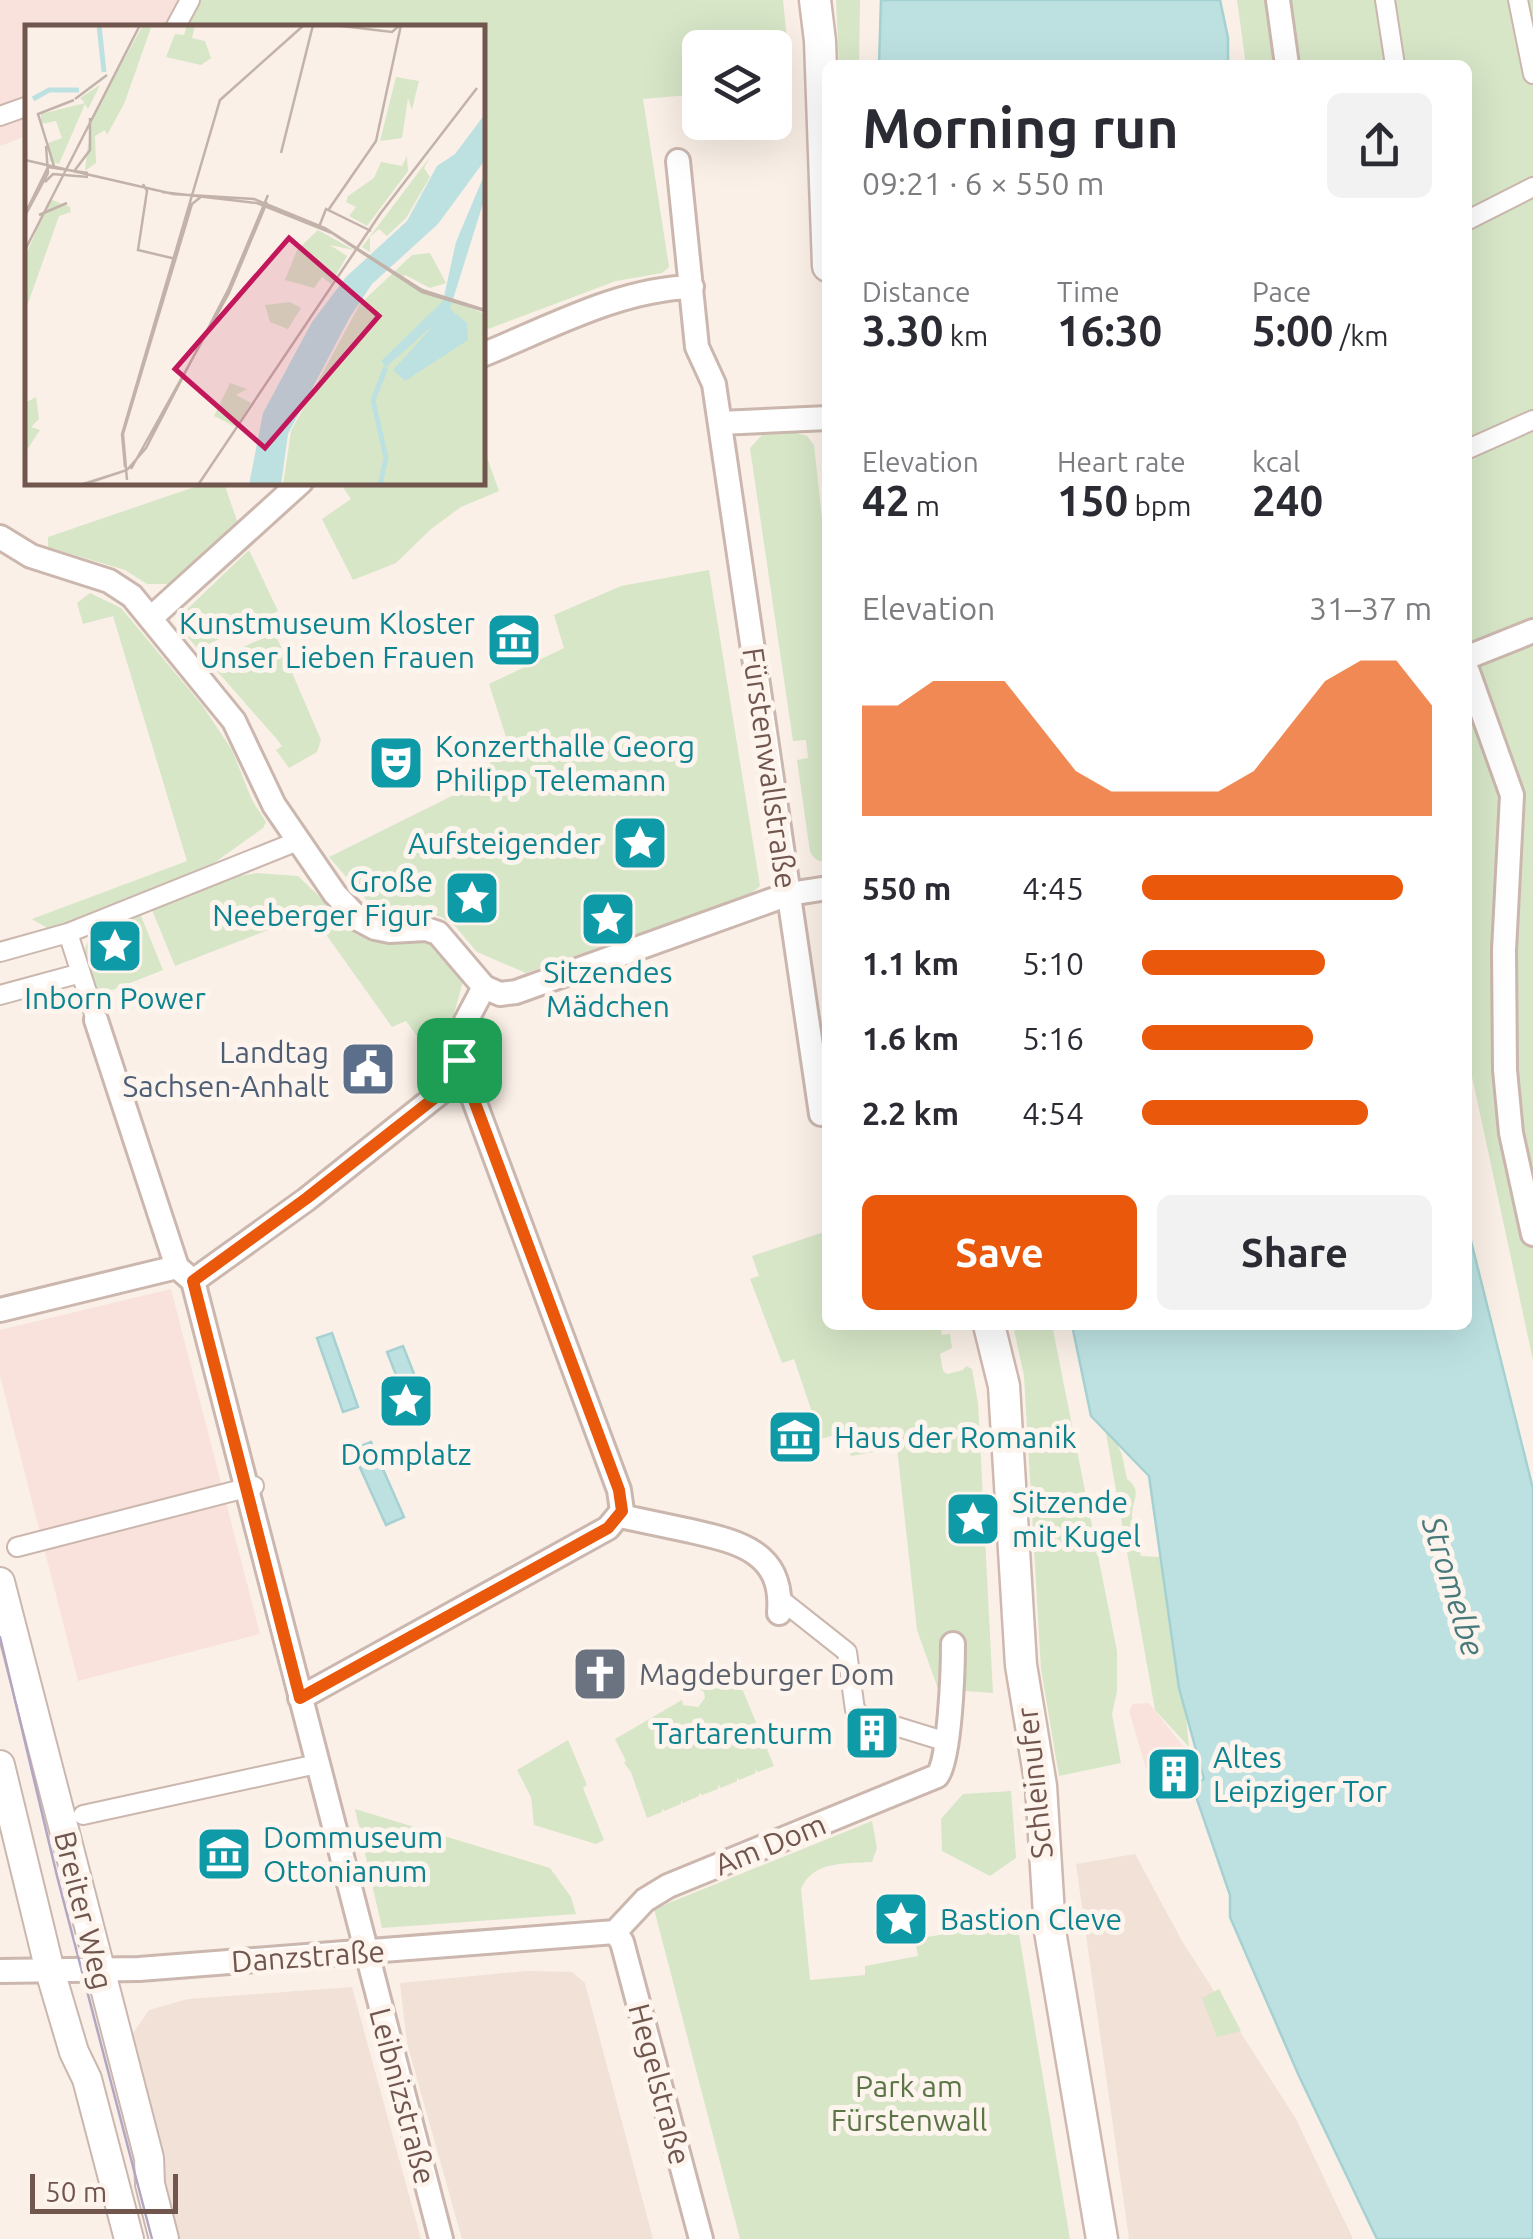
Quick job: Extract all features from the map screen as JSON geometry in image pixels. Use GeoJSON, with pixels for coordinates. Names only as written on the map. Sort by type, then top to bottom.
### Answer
{"type":"FeatureCollection","features":[{"type":"Feature","properties":{"kind":"main road"},"geometry":{"type":"LineString","coordinates":[[815,0],[822,112]]}},
{"type":"Feature","properties":{"kind":"main road","name":"Schleinufer"},"geometry":{"type":"LineString","coordinates":[[990,1330],[1004,1386],[1023,1680],[1040,1786],[1050,1931],[1102,2239]]}},
{"type":"Feature","properties":{"kind":"street"},"geometry":{"type":"LineString","coordinates":[[178,25],[190,0]]}},
{"type":"Feature","properties":{"kind":"street"},"geometry":{"type":"LineString","coordinates":[[1278,0],[1286,60]]}},
{"type":"Feature","properties":{"kind":"street"},"geometry":{"type":"LineString","coordinates":[[1385,0],[1395,60]]}},
{"type":"Feature","properties":{"kind":"street"},"geometry":{"type":"LineString","coordinates":[[1518,0],[1533,74]]}},
{"type":"Feature","properties":{"kind":"street"},"geometry":{"type":"LineString","coordinates":[[0,116],[25,107]]}},
{"type":"Feature","properties":{"kind":"street","name":"Fürstenwallstraße"},"geometry":{"type":"LineString","coordinates":[[678,161],[697,347],[714,384],[821,1114]]}},
{"type":"Feature","properties":{"kind":"street"},"geometry":{"type":"LineString","coordinates":[[1472,218],[1533,187]]}},
{"type":"Feature","properties":{"kind":"street"},"geometry":{"type":"LineString","coordinates":[[485,354],[622,298],[692,286]]}},
{"type":"Feature","properties":{"kind":"street"},"geometry":{"type":"LineString","coordinates":[[720,423],[822,418]]}},
{"type":"Feature","properties":{"kind":"street"},"geometry":{"type":"LineString","coordinates":[[1472,447],[1533,420]]}},
{"type":"Feature","properties":{"kind":"street"},"geometry":{"type":"LineString","coordinates":[[152,618],[298,485]]}},
{"type":"Feature","properties":{"kind":"street"},"geometry":{"type":"LineString","coordinates":[[0,537],[43,562],[119,586],[152,618],[234,721],[263,784],[326,884],[363,922],[390,931],[432,930],[445,940],[484,988],[496,993],[516,992],[790,894],[822,889]]}},
{"type":"Feature","properties":{"kind":"street"},"geometry":{"type":"LineString","coordinates":[[1472,656],[1533,630]]}},
{"type":"Feature","properties":{"kind":"street"},"geometry":{"type":"LineString","coordinates":[[1472,683],[1512,795],[1504,950],[1504,1070],[1511,1133],[1533,1234]]}},
{"type":"Feature","properties":{"kind":"street"},"geometry":{"type":"LineString","coordinates":[[0,952],[68,934],[298,841]]}},
{"type":"Feature","properties":{"kind":"street"},"geometry":{"type":"LineString","coordinates":[[68,934],[185,1274],[250,1487],[367,1952]]}},
{"type":"Feature","properties":{"kind":"street"},"geometry":{"type":"LineString","coordinates":[[0,994],[81,973]]}},
{"type":"Feature","properties":{"kind":"street"},"geometry":{"type":"LineString","coordinates":[[0,1310],[185,1274],[307,1198],[437,1096],[451,1080],[466,1021],[484,988]]}},
{"type":"Feature","properties":{"kind":"street"},"geometry":{"type":"LineString","coordinates":[[300,1698],[608,1528],[620,1516],[619,1490],[459,1060]]}},
{"type":"Feature","properties":{"kind":"street"},"geometry":{"type":"LineString","coordinates":[[17,1547],[250,1487]]}},
{"type":"Feature","properties":{"kind":"street"},"geometry":{"type":"LineString","coordinates":[[620,1516],[744,1544],[772,1572],[780,1606],[847,1652],[855,1710],[873,1720],[947,1742],[954,1644]]}},
{"type":"Feature","properties":{"kind":"street","name":"Breiter Weg"},"geometry":{"type":"LineString","coordinates":[[0,1582],[149,2158],[150,2184],[164,2239]]}},
{"type":"Feature","properties":{"kind":"street","name":"Am Dom"},"geometry":{"type":"LineString","coordinates":[[615,1932],[645,1900],[668,1886],[937,1776],[942,1771],[947,1742]]}},
{"type":"Feature","properties":{"kind":"street"},"geometry":{"type":"LineString","coordinates":[[83,1814],[317,1764]]}},
{"type":"Feature","properties":{"kind":"street","name":"Breiter Weg"},"geometry":{"type":"LineString","coordinates":[[0,1765],[50,1971],[71,2042],[87,2079],[129,2239]]}},
{"type":"Feature","properties":{"kind":"street","name":"Danzstraße"},"geometry":{"type":"LineString","coordinates":[[0,1970],[99,1971],[615,1932]]}},
{"type":"Feature","properties":{"kind":"street","name":"Hegelstraße"},"geometry":{"type":"LineString","coordinates":[[615,1932],[622,1942],[702,2239]]}},
{"type":"Feature","properties":{"kind":"street","name":"Leibnizstraße"},"geometry":{"type":"LineString","coordinates":[[367,1952],[440,2239]]}},
{"type":"Feature","properties":{"kind":"shaded area"},"geometry":{"type":"Polygon","coordinates":[[[0,0],[195,0],[185,25],[25,25],[25,137],[0,146],[0,0]]]}},
{"type":"Feature","properties":{"kind":"shaded area"},"geometry":{"type":"Polygon","coordinates":[[[171,1289],[260,1634],[78,1681],[0,1376],[0,1330],[171,1289]]]}},
{"type":"Feature","properties":{"kind":"shaded area"},"geometry":{"type":"Polygon","coordinates":[[[1149,1703],[1190,1755],[1198,1780],[1154,1796],[1129,1711],[1133,1704],[1149,1703]]]}},
{"type":"Feature","properties":{"kind":"shaded area"},"geometry":{"type":"Polygon","coordinates":[[[1135,1854],[1182,1941],[1296,2119],[1353,2239],[1129,2239],[1076,1864],[1135,1854]]]}},
{"type":"Feature","properties":{"kind":"shaded area"},"geometry":{"type":"Polygon","coordinates":[[[527,1971],[572,1972],[585,1983],[653,2239],[462,2239],[407,2043],[400,1983],[527,1971]]]}},
{"type":"Feature","properties":{"kind":"shaded area"},"geometry":{"type":"Polygon","coordinates":[[[352,1987],[421,2239],[178,2239],[129,2039],[149,2010],[188,1999],[352,1987]]]}},
{"type":"Feature","properties":{"kind":"green space"},"geometry":{"type":"Polygon","coordinates":[[[196,0],[783,0],[786,30],[682,30],[682,96],[643,99],[669,267],[662,273],[616,281],[485,330],[485,25],[184,25],[196,0]]]}},
{"type":"Feature","properties":{"kind":"green space"},"geometry":{"type":"Polygon","coordinates":[[[836,0],[860,0],[859,60],[839,60],[836,0]]]}},
{"type":"Feature","properties":{"kind":"green space"},"geometry":{"type":"Polygon","coordinates":[[[1237,0],[1533,0],[1533,1360],[1472,1077],[1472,60],[1245,60],[1237,0]]]}},
{"type":"Feature","properties":{"kind":"green space"},"geometry":{"type":"Polygon","coordinates":[[[789,431],[807,436],[814,445],[822,519],[822,861],[810,852],[797,760],[808,758],[806,740],[793,741],[750,448],[765,432],[789,431]]]}},
{"type":"Feature","properties":{"kind":"green space"},"geometry":{"type":"Polygon","coordinates":[[[485,452],[499,491],[461,507],[396,563],[353,580],[322,519],[351,499],[341,485],[485,485],[485,452]]]}},
{"type":"Feature","properties":{"kind":"green space"},"geometry":{"type":"Polygon","coordinates":[[[200,485],[225,485],[237,521],[170,584],[147,584],[125,570],[48,547],[48,537],[200,485]]]}},
{"type":"Feature","properties":{"kind":"green space"},"geometry":{"type":"Polygon","coordinates":[[[249,550],[278,611],[198,649],[179,627],[180,616],[249,550]]]}},
{"type":"Feature","properties":{"kind":"green space"},"geometry":{"type":"Polygon","coordinates":[[[709,570],[760,886],[750,894],[526,973],[477,952],[442,917],[376,911],[329,857],[478,783],[506,737],[489,684],[564,648],[554,615],[621,586],[709,570]]]}},
{"type":"Feature","properties":{"kind":"green space"},"geometry":{"type":"Polygon","coordinates":[[[90,593],[121,608],[202,705],[232,750],[252,800],[266,822],[207,868],[182,881],[52,931],[32,919],[187,861],[113,616],[83,624],[77,603],[90,593]]]}},
{"type":"Feature","properties":{"kind":"green space"},"geometry":{"type":"Polygon","coordinates":[[[275,633],[321,740],[317,752],[289,768],[276,750],[282,746],[209,662],[275,633]]]}},
{"type":"Feature","properties":{"kind":"green space"},"geometry":{"type":"Polygon","coordinates":[[[257,873],[298,876],[352,928],[371,939],[387,943],[428,941],[463,981],[452,1021],[425,1047],[406,1021],[392,1027],[305,905],[276,927],[175,966],[152,910],[233,877],[257,873]]]}},
{"type":"Feature","properties":{"kind":"green space"},"geometry":{"type":"Polygon","coordinates":[[[141,916],[163,970],[92,998],[85,961],[88,941],[106,928],[141,916]]]}},
{"type":"Feature","properties":{"kind":"green space"},"geometry":{"type":"Polygon","coordinates":[[[822,1233],[822,1330],[941,1330],[942,1335],[950,1334],[952,1348],[940,1354],[943,1371],[947,1374],[966,1366],[972,1369],[978,1403],[993,1693],[938,1689],[917,1630],[897,1448],[851,1456],[844,1432],[821,1439],[794,1359],[782,1363],[750,1279],[759,1276],[752,1256],[822,1233]]]}},
{"type":"Feature","properties":{"kind":"green space"},"geometry":{"type":"Polygon","coordinates":[[[1014,1330],[1053,1330],[1117,1651],[1117,1691],[1112,1714],[1121,1763],[1059,1776],[1041,1669],[1024,1376],[1014,1330]]]}},
{"type":"Feature","properties":{"kind":"green space"},"geometry":{"type":"Polygon","coordinates":[[[1101,1405],[1122,1455],[1127,1479],[1135,1488],[1132,1520],[1141,1556],[1159,1557],[1171,1564],[1189,1747],[1155,1710],[1101,1405]]]}},
{"type":"Feature","properties":{"kind":"green space"},"geometry":{"type":"Polygon","coordinates":[[[734,1669],[774,1766],[758,1772],[755,1769],[756,1773],[739,1780],[737,1777],[737,1781],[721,1788],[718,1785],[718,1789],[699,1793],[683,1803],[681,1800],[681,1804],[664,1811],[662,1808],[662,1812],[647,1818],[615,1739],[682,1700],[683,1705],[698,1707],[705,1698],[700,1689],[734,1669]]]}},
{"type":"Feature","properties":{"kind":"green space"},"geometry":{"type":"Polygon","coordinates":[[[568,1740],[604,1840],[596,1844],[534,1825],[531,1797],[517,1770],[568,1740]]]}},
{"type":"Feature","properties":{"kind":"green space"},"geometry":{"type":"Polygon","coordinates":[[[1011,1791],[1016,1858],[990,1876],[942,1851],[941,1819],[963,1794],[1011,1791]]]}},
{"type":"Feature","properties":{"kind":"green space"},"geometry":{"type":"Polygon","coordinates":[[[355,1809],[550,1868],[571,1897],[576,1914],[382,1928],[355,1809]]]}},
{"type":"Feature","properties":{"kind":"green space","name":"Park am Fürstenwall"},"geometry":{"type":"Polygon","coordinates":[[[872,1821],[877,1848],[872,1862],[822,1868],[801,1889],[810,1980],[865,1975],[865,1966],[918,1956],[915,1939],[1017,1922],[1070,2239],[740,2239],[654,1909],[872,1821]]]}},
{"type":"Feature","properties":{"kind":"green space"},"geometry":{"type":"Polygon","coordinates":[[[1219,1989],[1241,2031],[1217,2037],[1202,1998],[1219,1989]]]}},
{"type":"Feature","properties":{"kind":"water"},"geometry":{"type":"Polygon","coordinates":[[[881,0],[1220,0],[1228,38],[1228,60],[879,60],[881,0]]]}},
{"type":"Feature","properties":{"kind":"water","name":"Stromelbe"},"geometry":{"type":"Polygon","coordinates":[[[1472,1245],[1533,1489],[1533,2239],[1377,2239],[1299,2076],[1230,1917],[1230,1895],[1192,1785],[1204,1779],[1179,1688],[1149,1476],[1091,1416],[1073,1330],[1472,1330],[1472,1245]]]}},
{"type":"Feature","properties":{"kind":"water"},"geometry":{"type":"Polygon","coordinates":[[[332,1333],[358,1407],[343,1412],[317,1338],[332,1333]]]}},
{"type":"Feature","properties":{"kind":"water"},"geometry":{"type":"Polygon","coordinates":[[[403,1346],[429,1412],[413,1418],[387,1352],[403,1346]]]}},
{"type":"Feature","properties":{"kind":"water"},"geometry":{"type":"Polygon","coordinates":[[[371,1442],[404,1517],[386,1525],[352,1450],[371,1442]]]}},
{"type":"Feature","properties":{"kind":"tram line"},"geometry":{"type":"LineString","coordinates":[[0,1637],[57,1876],[152,2239]]}},
{"type":"Feature","properties":{"kind":"place","name":"Kunstmuseum Kloster Unser Lieben Frauen"},"geometry":{"type":"Point","coordinates":[514,640]}},
{"type":"Feature","properties":{"kind":"place","name":"Konzerthalle Georg Philipp Telemann"},"geometry":{"type":"Point","coordinates":[396,763]}},
{"type":"Feature","properties":{"kind":"place","name":"Aufsteigender"},"geometry":{"type":"Point","coordinates":[640,843]}},
{"type":"Feature","properties":{"kind":"place","name":"Große Neeberger Figur"},"geometry":{"type":"Point","coordinates":[472,898]}},
{"type":"Feature","properties":{"kind":"place","name":"Sitzendes Mädchen"},"geometry":{"type":"Point","coordinates":[608,919]}},
{"type":"Feature","properties":{"kind":"place","name":"Inborn Power"},"geometry":{"type":"Point","coordinates":[115,946]}},
{"type":"Feature","properties":{"kind":"place","name":"Landtag Sachsen-Anhalt"},"geometry":{"type":"Point","coordinates":[368,1069]}},
{"type":"Feature","properties":{"kind":"place","name":"Domplatz"},"geometry":{"type":"Point","coordinates":[406,1401]}},
{"type":"Feature","properties":{"kind":"place","name":"Haus der Romanik"},"geometry":{"type":"Point","coordinates":[795,1437]}},
{"type":"Feature","properties":{"kind":"place","name":"Sitzende mit Kugel"},"geometry":{"type":"Point","coordinates":[973,1519]}},
{"type":"Feature","properties":{"kind":"place","name":"Magdeburger Dom"},"geometry":{"type":"Point","coordinates":[600,1674]}},
{"type":"Feature","properties":{"kind":"place","name":"Tartarenturm"},"geometry":{"type":"Point","coordinates":[872,1733]}},
{"type":"Feature","properties":{"kind":"place","name":"Altes Leipziger Tor"},"geometry":{"type":"Point","coordinates":[1174,1774]}},
{"type":"Feature","properties":{"kind":"place","name":"Dommuseum Ottonianum"},"geometry":{"type":"Point","coordinates":[224,1854]}},
{"type":"Feature","properties":{"kind":"place","name":"Bastion Cleve"},"geometry":{"type":"Point","coordinates":[901,1919]}},
{"type":"Feature","properties":{"kind":"route"},"geometry":{"type":"LineString","coordinates":[[459,1060],[619,1490],[622,1511],[608,1528],[300,1698],[193,1281],[210,1272],[437,1096],[451,1080],[459,1060]]}}]}
